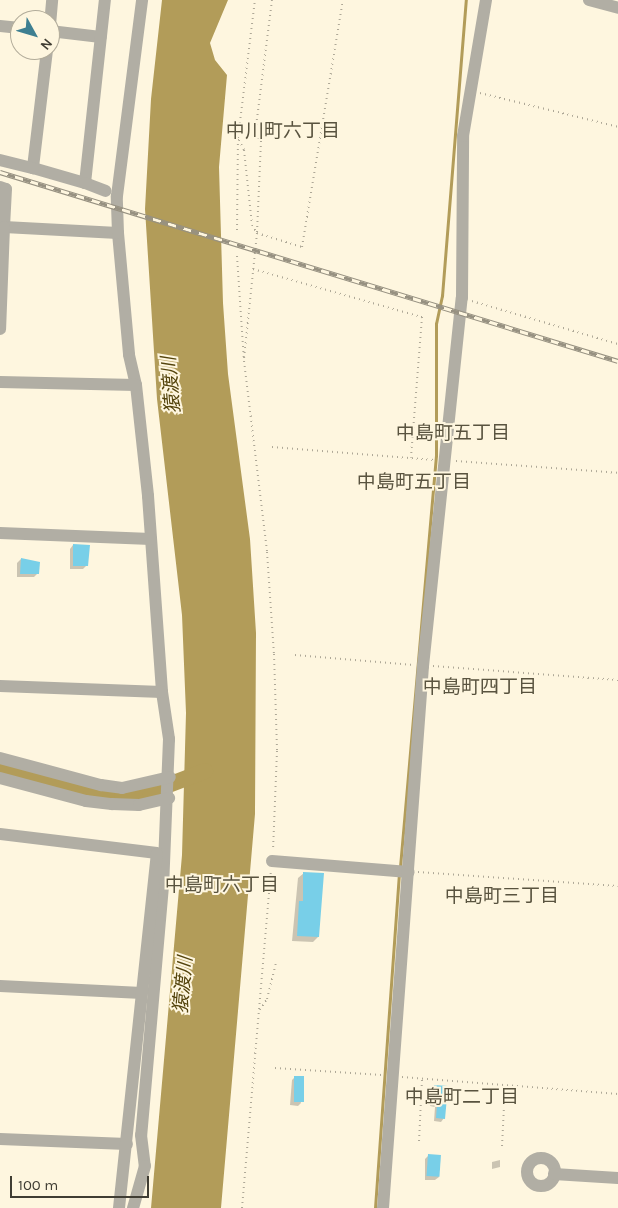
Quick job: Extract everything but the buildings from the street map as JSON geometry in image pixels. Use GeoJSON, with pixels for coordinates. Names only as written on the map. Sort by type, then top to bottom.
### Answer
{"type":"FeatureCollection","features":[{"type":"Feature","properties":{"kind":"street"},"geometry":{"type":"LineString","coordinates":[[85,183],[105,0]]}},
{"type":"Feature","properties":{"kind":"street"},"geometry":{"type":"LineString","coordinates":[[133,1208],[145,1166],[141,1135],[170,777],[169,739],[162,692],[151,539],[136,385],[128,355],[118,232],[117,196],[142,0]]}},
{"type":"Feature","properties":{"kind":"street"},"geometry":{"type":"LineString","coordinates":[[383,1208],[393,1076],[403,871],[462,298],[463,136],[469,90],[486,0]]}},
{"type":"Feature","properties":{"kind":"street"},"geometry":{"type":"LineString","coordinates":[[589,0],[618,8]]}},
{"type":"Feature","properties":{"kind":"street"},"geometry":{"type":"LineString","coordinates":[[60,32],[101,37]]}},
{"type":"Feature","properties":{"kind":"street"},"geometry":{"type":"LineString","coordinates":[[33,168],[46,60]]}},
{"type":"Feature","properties":{"kind":"street"},"geometry":{"type":"LineString","coordinates":[[0,160],[85,183],[106,191]]}},
{"type":"Feature","properties":{"kind":"street"},"geometry":{"type":"LineString","coordinates":[[0,187],[6,189],[2,227],[0,328]]}},
{"type":"Feature","properties":{"kind":"street"},"geometry":{"type":"LineString","coordinates":[[2,227],[118,232]]}},
{"type":"Feature","properties":{"kind":"street"},"geometry":{"type":"LineString","coordinates":[[0,382],[136,385]]}},
{"type":"Feature","properties":{"kind":"street"},"geometry":{"type":"LineString","coordinates":[[0,533],[151,539]]}},
{"type":"Feature","properties":{"kind":"street"},"geometry":{"type":"LineString","coordinates":[[0,686],[162,692]]}},
{"type":"Feature","properties":{"kind":"street"},"geometry":{"type":"LineString","coordinates":[[0,758],[101,785],[122,788],[170,777]]}},
{"type":"Feature","properties":{"kind":"street"},"geometry":{"type":"LineString","coordinates":[[0,778],[86,801],[140,805],[169,798]]}},
{"type":"Feature","properties":{"kind":"street"},"geometry":{"type":"LineString","coordinates":[[119,1208],[160,820],[169,798]]}},
{"type":"Feature","properties":{"kind":"street"},"geometry":{"type":"LineString","coordinates":[[0,834],[157,853]]}},
{"type":"Feature","properties":{"kind":"street"},"geometry":{"type":"LineString","coordinates":[[272,860],[403,871]]}},
{"type":"Feature","properties":{"kind":"street"},"geometry":{"type":"LineString","coordinates":[[0,986],[142,993]]}},
{"type":"Feature","properties":{"kind":"street"},"geometry":{"type":"LineString","coordinates":[[0,1139],[127,1144]]}},
{"type":"Feature","properties":{"kind":"street"},"geometry":{"type":"LineString","coordinates":[[554,1174],[618,1178]]}},
{"type":"Feature","properties":{"kind":"path"},"geometry":{"type":"LineString","coordinates":[[237,230],[238,138],[255,0]]}},
{"type":"Feature","properties":{"kind":"path"},"geometry":{"type":"LineString","coordinates":[[244,362],[248,348],[257,233],[261,141],[255,134],[272,0]]}},
{"type":"Feature","properties":{"kind":"path"},"geometry":{"type":"LineString","coordinates":[[257,233],[302,247],[343,0]]}},
{"type":"Feature","properties":{"kind":"path"},"geometry":{"type":"LineString","coordinates":[[469,90],[618,127]]}},
{"type":"Feature","properties":{"kind":"path"},"geometry":{"type":"LineString","coordinates":[[238,138],[244,150],[247,196],[257,233]]}},
{"type":"Feature","properties":{"kind":"path"},"geometry":{"type":"LineString","coordinates":[[237,256],[244,362],[267,552],[274,654],[277,750],[272,860],[242,1208]]}},
{"type":"Feature","properties":{"kind":"path"},"geometry":{"type":"LineString","coordinates":[[253,269],[422,317],[412,458]]}},
{"type":"Feature","properties":{"kind":"path"},"geometry":{"type":"LineString","coordinates":[[462,298],[618,344]]}},
{"type":"Feature","properties":{"kind":"path"},"geometry":{"type":"LineString","coordinates":[[272,447],[429,459]]}},
{"type":"Feature","properties":{"kind":"path"},"geometry":{"type":"LineString","coordinates":[[444,460],[618,473]]}},
{"type":"Feature","properties":{"kind":"path"},"geometry":{"type":"LineString","coordinates":[[295,655],[409,665]]}},
{"type":"Feature","properties":{"kind":"path"},"geometry":{"type":"LineString","coordinates":[[423,666],[618,680]]}},
{"type":"Feature","properties":{"kind":"path"},"geometry":{"type":"LineString","coordinates":[[403,871],[618,886]]}},
{"type":"Feature","properties":{"kind":"path"},"geometry":{"type":"LineString","coordinates":[[258,1012],[267,998],[276,964]]}},
{"type":"Feature","properties":{"kind":"path"},"geometry":{"type":"LineString","coordinates":[[275,1068],[378,1075]]}},
{"type":"Feature","properties":{"kind":"path"},"geometry":{"type":"LineString","coordinates":[[393,1076],[618,1094]]}},
{"type":"Feature","properties":{"kind":"path"},"geometry":{"type":"LineString","coordinates":[[419,1142],[422,1078]]}},
{"type":"Feature","properties":{"kind":"path"},"geometry":{"type":"LineString","coordinates":[[502,1146],[505,1085]]}},
{"type":"Feature","properties":{"kind":"water"},"geometry":{"type":"Polygon","coordinates":[[[162,0],[228,0],[210,43],[215,60],[227,75],[219,167],[223,303],[228,374],[250,539],[256,633],[255,814],[221,1208],[151,1208],[182,855],[186,713],[182,615],[157,399],[145,209],[151,99],[162,0]]]}},
{"type":"Feature","properties":{"kind":"waterway"},"geometry":{"type":"LineString","coordinates":[[400,867],[436,456],[436,324],[442,296],[466,0]]}},
{"type":"Feature","properties":{"kind":"waterway","name":"猿渡川"},"geometry":{"type":"LineString","coordinates":[[0,768],[91,793],[122,795],[150,792],[205,771]]}},
{"type":"Feature","properties":{"kind":"waterway"},"geometry":{"type":"LineString","coordinates":[[375,1208],[399,875]]}},
{"type":"Feature","properties":{"kind":"railway"},"geometry":{"type":"LineString","coordinates":[[0,172],[618,361]]}},
{"type":"Feature","properties":{"kind":"district","name":"中川町六丁目"},"geometry":{"type":"Point","coordinates":[283,132]}},
{"type":"Feature","properties":{"kind":"district","name":"中島町五丁目"},"geometry":{"type":"Point","coordinates":[453,434]}},
{"type":"Feature","properties":{"kind":"district","name":"中島町五丁目"},"geometry":{"type":"Point","coordinates":[414,483]}},
{"type":"Feature","properties":{"kind":"district","name":"中島町四丁目"},"geometry":{"type":"Point","coordinates":[480,688]}},
{"type":"Feature","properties":{"kind":"district","name":"中島町六丁目"},"geometry":{"type":"Point","coordinates":[222,886]}},
{"type":"Feature","properties":{"kind":"district","name":"中島町三丁目"},"geometry":{"type":"Point","coordinates":[502,897]}},
{"type":"Feature","properties":{"kind":"district","name":"中島町二丁目"},"geometry":{"type":"Point","coordinates":[462,1098]}}]}
